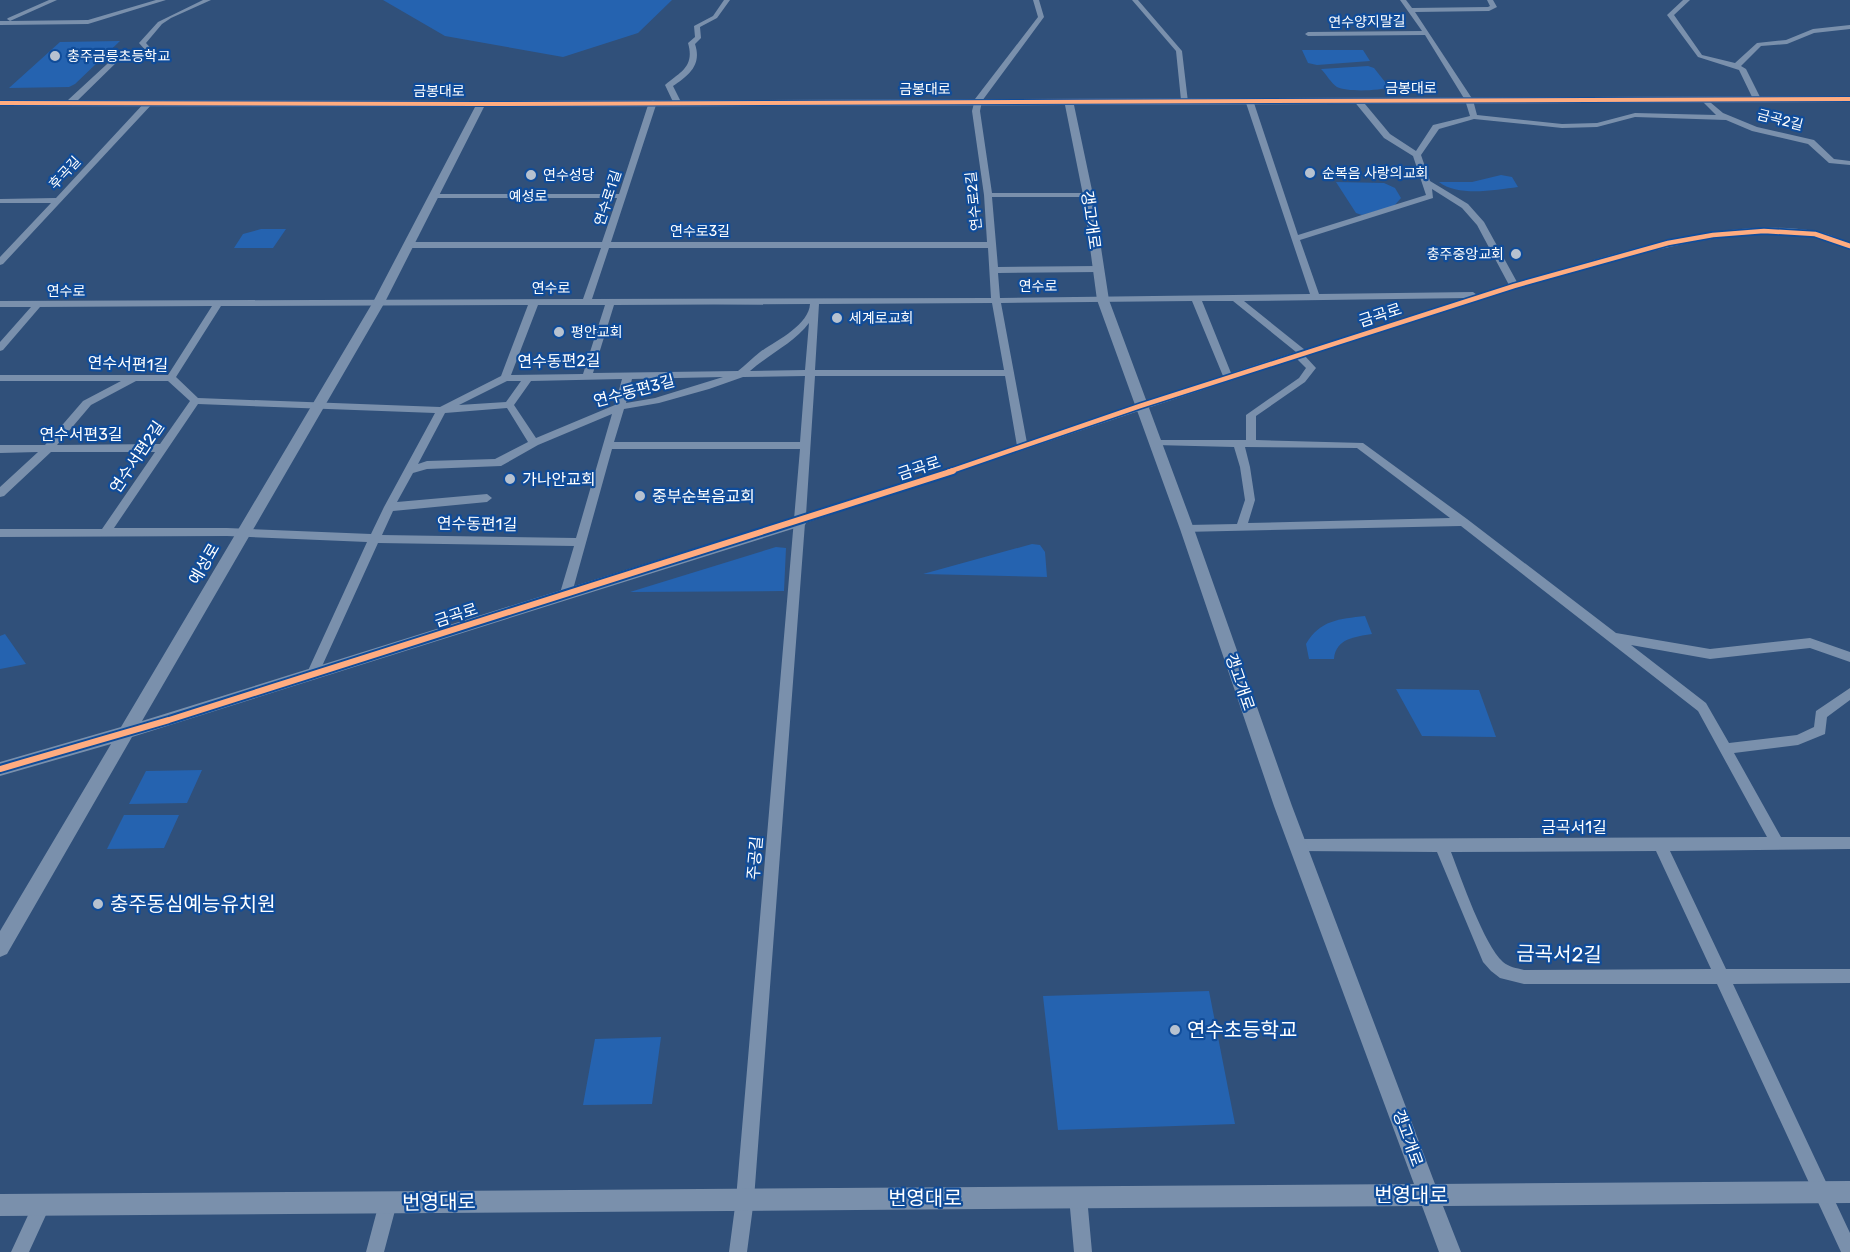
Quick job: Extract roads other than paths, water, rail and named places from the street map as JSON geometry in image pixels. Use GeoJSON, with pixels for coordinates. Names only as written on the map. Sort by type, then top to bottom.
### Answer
{"type":"FeatureCollection","features":[{"type":"Feature","properties":{"kind":"street"},"geometry":{"type":"LineString","coordinates":[[0,23],[54,0]]}},
{"type":"Feature","properties":{"kind":"street"},"geometry":{"type":"LineString","coordinates":[[0,23],[87,22],[163,0]]}},
{"type":"Feature","properties":{"kind":"street"},"geometry":{"type":"LineString","coordinates":[[71,102],[121,54],[152,53],[142,43],[168,17],[208,0]]}},
{"type":"Feature","properties":{"kind":"street"},"geometry":{"type":"LineString","coordinates":[[677,102],[669,85],[688,72],[691,66],[693,49],[691,43],[698,38],[697,26],[716,17],[727,0]]}},
{"type":"Feature","properties":{"kind":"street"},"geometry":{"type":"LineString","coordinates":[[978,100],[1041,17],[1036,0]]}},
{"type":"Feature","properties":{"kind":"street"},"geometry":{"type":"LineString","coordinates":[[1135,0],[1179,51],[1185,100]]}},
{"type":"Feature","properties":{"kind":"street","name":"연수양지말길"},"geometry":{"type":"LineString","coordinates":[[1403,0],[1427,33],[1469,100],[1474,117]]}},
{"type":"Feature","properties":{"kind":"street","name":"연수양지말길"},"geometry":{"type":"LineString","coordinates":[[1410,10],[1489,9],[1494,7],[1490,0]]}},
{"type":"Feature","properties":{"kind":"street"},"geometry":{"type":"LineString","coordinates":[[1687,0],[1670,15],[1700,56],[1736,66],[1759,44],[1787,42],[1820,30],[1850,27]]}},
{"type":"Feature","properties":{"kind":"street","name":"연수양지말길"},"geometry":{"type":"LineString","coordinates":[[1308,34],[1427,33]]}},
{"type":"Feature","properties":{"kind":"street","name":"금곡2길"},"geometry":{"type":"LineString","coordinates":[[1736,66],[1742,69],[1757,99]]}},
{"type":"Feature","properties":{"kind":"street","name":"금곡2길"},"geometry":{"type":"LineString","coordinates":[[1704,99],[1720,115],[1755,129],[1811,142],[1832,160],[1850,163]]}},
{"type":"Feature","properties":{"kind":"street","name":"금봉대로"},"geometry":{"type":"LineString","coordinates":[[0,103],[480,104],[978,100],[1850,99]]}},
{"type":"Feature","properties":{"kind":"street","name":"연수로2길"},"geometry":{"type":"LineString","coordinates":[[978,100],[976,111],[988,195],[996,300],[1023,448]]}},
{"type":"Feature","properties":{"kind":"street"},"geometry":{"type":"LineString","coordinates":[[1249,100],[1297,237],[1315,297]]}},
{"type":"Feature","properties":{"kind":"street"},"geometry":{"type":"LineString","coordinates":[[1297,237],[1430,196],[1417,155],[1387,136],[1357,100]]}},
{"type":"Feature","properties":{"kind":"street","name":"갱고개로"},"geometry":{"type":"LineString","coordinates":[[1069,101],[1088,195],[1103,300],[1187,529],[1298,845],[1450,1252]]}},
{"type":"Feature","properties":{"kind":"street","name":"연수로1길"},"geometry":{"type":"LineString","coordinates":[[587,302],[653,102]]}},
{"type":"Feature","properties":{"kind":"street","name":"후곡길"},"geometry":{"type":"LineString","coordinates":[[0,262],[149,103]]}},
{"type":"Feature","properties":{"kind":"street","name":"예성로"},"geometry":{"type":"LineString","coordinates":[[0,948],[379,302],[480,104]]}},
{"type":"Feature","properties":{"kind":"street"},"geometry":{"type":"LineString","coordinates":[[1417,155],[1436,127],[1474,117],[1562,126],[1598,125],[1635,115],[1727,118]]}},
{"type":"Feature","properties":{"kind":"street"},"geometry":{"type":"LineString","coordinates":[[1426,182],[1465,206],[1481,224],[1514,286]]}},
{"type":"Feature","properties":{"kind":"street"},"geometry":{"type":"LineString","coordinates":[[988,195],[1088,195]]}},
{"type":"Feature","properties":{"kind":"street","name":"예성로"},"geometry":{"type":"LineString","coordinates":[[433,196],[623,196]]}},
{"type":"Feature","properties":{"kind":"street"},"geometry":{"type":"LineString","coordinates":[[0,201],[58,200]]}},
{"type":"Feature","properties":{"kind":"street","name":"금곡로"},"geometry":{"type":"LineString","coordinates":[[0,769],[126,733],[800,521],[1023,448],[1228,377],[1514,286],[1668,243],[1713,235],[1764,231],[1815,234],[1850,246]]}},
{"type":"Feature","properties":{"kind":"street","name":"연수로3길"},"geometry":{"type":"LineString","coordinates":[[408,245],[992,245]]}},
{"type":"Feature","properties":{"kind":"street"},"geometry":{"type":"LineString","coordinates":[[994,270],[1098,269]]}},
{"type":"Feature","properties":{"kind":"street","name":"연수로"},"geometry":{"type":"LineString","coordinates":[[0,304],[610,302],[814,305],[996,300],[1486,295]]}},
{"type":"Feature","properties":{"kind":"street"},"geometry":{"type":"LineString","coordinates":[[1235,298],[1300,354],[1311,368],[1302,380],[1251,416],[1251,442]]}},
{"type":"Feature","properties":{"kind":"street"},"geometry":{"type":"LineString","coordinates":[[1196,299],[1228,377]]}},
{"type":"Feature","properties":{"kind":"street"},"geometry":{"type":"LineString","coordinates":[[505,378],[534,302]]}},
{"type":"Feature","properties":{"kind":"street"},"geometry":{"type":"LineString","coordinates":[[587,377],[610,302]]}},
{"type":"Feature","properties":{"kind":"street"},"geometry":{"type":"LineString","coordinates":[[171,378],[218,304]]}},
{"type":"Feature","properties":{"kind":"street"},"geometry":{"type":"LineString","coordinates":[[0,348],[37,305]]}},
{"type":"Feature","properties":{"kind":"street"},"geometry":{"type":"LineString","coordinates":[[800,521],[814,305]]}},
{"type":"Feature","properties":{"kind":"street","name":"연수동편3길"},"geometry":{"type":"LineString","coordinates":[[408,471],[427,465],[497,463],[534,443],[619,407],[656,401],[740,375],[761,356],[797,332],[814,305]]}},
{"type":"Feature","properties":{"kind":"street"},"geometry":{"type":"LineString","coordinates":[[809,373],[1010,373]]}},
{"type":"Feature","properties":{"kind":"street","name":"연수동편2길"},"geometry":{"type":"LineString","coordinates":[[318,407],[442,410],[505,378],[809,373]]}},
{"type":"Feature","properties":{"kind":"street"},"geometry":{"type":"LineString","coordinates":[[566,593],[628,377]]}},
{"type":"Feature","properties":{"kind":"street","name":"연수서편1길"},"geometry":{"type":"LineString","coordinates":[[0,378],[171,378],[195,401]]}},
{"type":"Feature","properties":{"kind":"street"},"geometry":{"type":"LineString","coordinates":[[0,493],[48,449],[87,403],[135,378]]}},
{"type":"Feature","properties":{"kind":"street"},"geometry":{"type":"LineString","coordinates":[[509,405],[528,378]]}},
{"type":"Feature","properties":{"kind":"street"},"geometry":{"type":"LineString","coordinates":[[195,401],[306,404],[318,407]]}},
{"type":"Feature","properties":{"kind":"street","name":"연수서편2길"},"geometry":{"type":"LineString","coordinates":[[106,532],[195,401]]}},
{"type":"Feature","properties":{"kind":"street"},"geometry":{"type":"LineString","coordinates":[[312,675],[389,507],[442,410],[509,405],[534,443]]}},
{"type":"Feature","properties":{"kind":"street"},"geometry":{"type":"LineString","coordinates":[[1155,441],[1359,445],[1463,522],[1702,707],[1777,843]]}},
{"type":"Feature","properties":{"kind":"street"},"geometry":{"type":"LineString","coordinates":[[1238,442],[1250,500],[1241,528]]}},
{"type":"Feature","properties":{"kind":"street"},"geometry":{"type":"LineString","coordinates":[[607,446],[805,445]]}},
{"type":"Feature","properties":{"kind":"street","name":"연수서편3길"},"geometry":{"type":"LineString","coordinates":[[0,449],[162,448]]}},
{"type":"Feature","properties":{"kind":"street"},"geometry":{"type":"LineString","coordinates":[[389,507],[488,498]]}},
{"type":"Feature","properties":{"kind":"street","name":"주공길"},"geometry":{"type":"LineString","coordinates":[[738,1252],[745,1199],[800,521]]}},
{"type":"Feature","properties":{"kind":"street"},"geometry":{"type":"LineString","coordinates":[[1187,529],[1463,522]]}},
{"type":"Feature","properties":{"kind":"street"},"geometry":{"type":"LineString","coordinates":[[0,532],[243,532]]}},
{"type":"Feature","properties":{"kind":"street","name":"연수동편1길"},"geometry":{"type":"LineString","coordinates":[[243,532],[374,539],[580,542]]}},
{"type":"Feature","properties":{"kind":"street"},"geometry":{"type":"LineString","coordinates":[[1612,637],[1710,654],[1810,643],[1850,657]]}},
{"type":"Feature","properties":{"kind":"street"},"geometry":{"type":"LineString","coordinates":[[1725,749],[1798,740],[1820,730],[1821,715],[1850,693]]}},
{"type":"Feature","properties":{"kind":"street","name":"금곡서1길"},"geometry":{"type":"LineString","coordinates":[[1298,845],[1850,843]]}},
{"type":"Feature","properties":{"kind":"street"},"geometry":{"type":"LineString","coordinates":[[1660,844],[1850,1252]]}},
{"type":"Feature","properties":{"kind":"street","name":"금곡서2길"},"geometry":{"type":"LineString","coordinates":[[1441,846],[1485,951],[1492,963],[1504,973],[1524,977],[1850,976]]}},
{"type":"Feature","properties":{"kind":"street","name":"번영대로"},"geometry":{"type":"LineString","coordinates":[[0,1205],[1850,1192]]}},
{"type":"Feature","properties":{"kind":"street"},"geometry":{"type":"LineString","coordinates":[[1078,1197],[1083,1252]]}},
{"type":"Feature","properties":{"kind":"street"},"geometry":{"type":"LineString","coordinates":[[375,1252],[388,1203]]}},
{"type":"Feature","properties":{"kind":"street"},"geometry":{"type":"LineString","coordinates":[[20,1252],[42,1204]]}},
{"type":"Feature","properties":{"kind":"place","name":"충주금릉초등학교"},"geometry":{"type":"Point","coordinates":[55,56]}},
{"type":"Feature","properties":{"kind":"place","name":"순복음 사랑의교회"},"geometry":{"type":"Point","coordinates":[1310,173]}},
{"type":"Feature","properties":{"kind":"place","name":"연수성당"},"geometry":{"type":"Point","coordinates":[531,175]}},
{"type":"Feature","properties":{"kind":"place","name":"충주중앙교회"},"geometry":{"type":"Point","coordinates":[1516,254]}},
{"type":"Feature","properties":{"kind":"place","name":"세계로교회"},"geometry":{"type":"Point","coordinates":[837,318]}},
{"type":"Feature","properties":{"kind":"place","name":"평안교회"},"geometry":{"type":"Point","coordinates":[559,332]}},
{"type":"Feature","properties":{"kind":"place","name":"가나안교회"},"geometry":{"type":"Point","coordinates":[510,479]}},
{"type":"Feature","properties":{"kind":"place","name":"중부순복음교회"},"geometry":{"type":"Point","coordinates":[640,496]}},
{"type":"Feature","properties":{"kind":"place","name":"충주동심예능유치원"},"geometry":{"type":"Point","coordinates":[98,904]}},
{"type":"Feature","properties":{"kind":"place","name":"연수초등학교"},"geometry":{"type":"Point","coordinates":[1175,1030]}}]}
